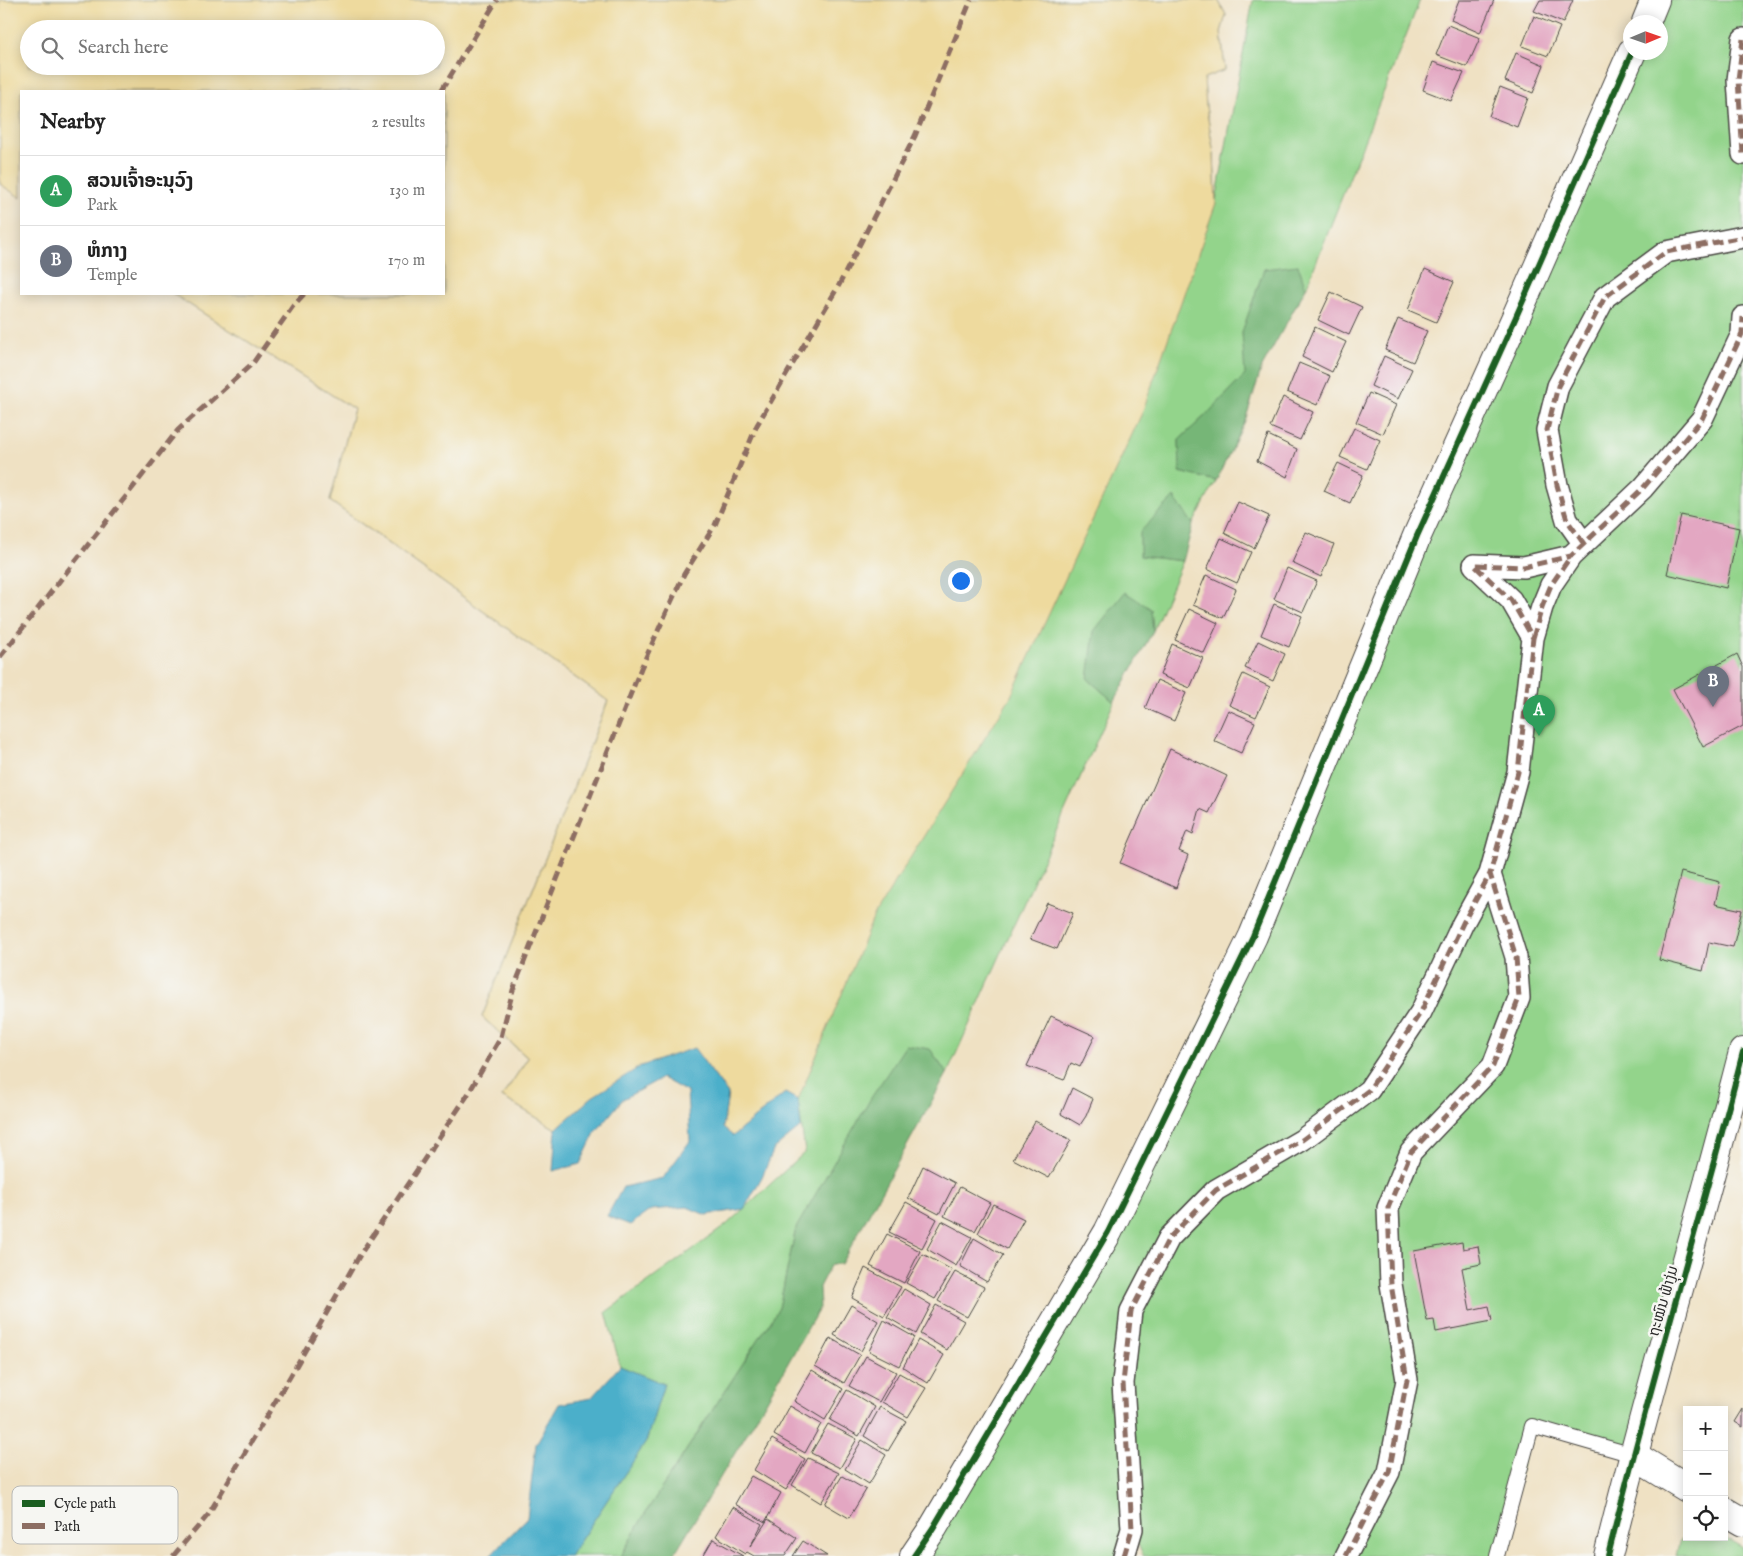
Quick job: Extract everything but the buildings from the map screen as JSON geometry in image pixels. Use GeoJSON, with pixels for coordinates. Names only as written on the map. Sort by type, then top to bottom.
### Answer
{"type":"FeatureCollection","features":[{"type":"Feature","properties":{"kind":"street"},"geometry":{"type":"LineString","coordinates":[[1649,15],[1656,0]]}},
{"type":"Feature","properties":{"kind":"street"},"geometry":{"type":"LineString","coordinates":[[1743,38],[1738,80],[1743,154]]}},
{"type":"Feature","properties":{"kind":"street"},"geometry":{"type":"LineString","coordinates":[[914,1556],[933,1528],[1108,1232],[1253,936],[1416,536],[1515,319],[1628,60]]}},
{"type":"Feature","properties":{"kind":"street"},"geometry":{"type":"LineString","coordinates":[[1578,550],[1557,484],[1547,430],[1558,386],[1605,297],[1666,252],[1743,237]]}},
{"type":"Feature","properties":{"kind":"street"},"geometry":{"type":"LineString","coordinates":[[1124,1556],[1132,1530],[1123,1383],[1131,1311],[1169,1238],[1216,1190],[1302,1140],[1369,1090],[1422,1012],[1463,922],[1490,874],[1518,772],[1533,638],[1542,606],[1551,585],[1578,550],[1643,488],[1702,419],[1743,327]]}},
{"type":"Feature","properties":{"kind":"street"},"geometry":{"type":"LineString","coordinates":[[1533,638],[1511,600],[1474,565],[1524,566],[1578,550]]}},
{"type":"Feature","properties":{"kind":"street"},"geometry":{"type":"LineString","coordinates":[[1346,1556],[1389,1472],[1407,1380],[1390,1284],[1388,1208],[1411,1152],[1493,1066],[1519,998],[1516,958],[1490,874]]}},
{"type":"Feature","properties":{"kind":"street","name":"ຖະໝົນ ຟ້າງຸ່ມ"},"geometry":{"type":"LineString","coordinates":[[1608,1556],[1633,1455],[1743,1052]]}},
{"type":"Feature","properties":{"kind":"street"},"geometry":{"type":"LineString","coordinates":[[1633,1455],[1683,1486]]}},
{"type":"Feature","properties":{"kind":"street"},"geometry":{"type":"LineString","coordinates":[[1728,1513],[1743,1522]]}},
{"type":"Feature","properties":{"kind":"lane"},"geometry":{"type":"LineString","coordinates":[[1497,1556],[1532,1426],[1633,1455]]}},
{"type":"Feature","properties":{"kind":"green space"},"geometry":{"type":"Polygon","coordinates":[[[0,0],[1218,0],[1226,15],[1221,32],[1225,70],[1204,78],[1206,107],[1214,154],[1216,200],[1253,0],[1420,0],[1306,288],[1298,265],[1242,332],[1246,375],[1179,440],[1180,472],[1216,481],[1193,524],[1174,498],[1140,556],[1183,561],[1153,631],[1151,609],[1088,679],[1114,702],[947,1074],[930,1049],[796,1228],[779,1308],[646,1512],[621,1556],[570,1556],[646,1442],[664,1384],[620,1366],[606,1312],[725,1226],[805,1152],[798,1100],[785,1093],[733,1136],[728,1094],[694,1048],[592,1097],[556,1129],[502,1097],[528,1058],[482,1017],[608,701],[330,501],[354,409],[175,295],[445,295],[445,90],[21,90],[0,0]]]}},
{"type":"Feature","properties":{"kind":"green space"},"geometry":{"type":"Polygon","coordinates":[[[1654,0],[1743,0],[1743,1052],[1633,1455],[1532,1426],[1497,1556],[1143,1556],[1132,1530],[1124,1556],[914,1556],[1108,1232],[1626,60],[1668,60],[1668,15],[1658,15],[1654,0]]]}},
{"type":"Feature","properties":{"kind":"green space"},"geometry":{"type":"Polygon","coordinates":[[[1298,265],[1306,288],[1262,367],[1245,421],[1216,481],[1180,472],[1179,440],[1245,375],[1242,332],[1264,269],[1298,265]]]}},
{"type":"Feature","properties":{"kind":"green space"},"geometry":{"type":"Polygon","coordinates":[[[1174,497],[1193,524],[1183,561],[1140,556],[1140,532],[1174,497]]]}},
{"type":"Feature","properties":{"kind":"green space"},"geometry":{"type":"Polygon","coordinates":[[[1125,592],[1151,609],[1153,631],[1114,702],[1088,679],[1094,631],[1125,592]]]}},
{"type":"Feature","properties":{"kind":"green space"},"geometry":{"type":"Polygon","coordinates":[[[906,1045],[930,1049],[947,1074],[841,1264],[831,1264],[819,1287],[820,1307],[764,1405],[673,1556],[621,1556],[646,1512],[779,1308],[796,1228],[871,1098],[906,1045]]]}},
{"type":"Feature","properties":{"kind":"green space"},"geometry":{"type":"Polygon","coordinates":[[[1728,1539],[1743,1548],[1743,1556],[1676,1556],[1680,1540],[1728,1541],[1728,1539]]]}},
{"type":"Feature","properties":{"kind":"sand"},"geometry":{"type":"Polygon","coordinates":[[[0,0],[1218,0],[1226,15],[1221,32],[1225,70],[1204,78],[1206,107],[1214,154],[1216,203],[1142,413],[1011,696],[874,916],[798,1100],[785,1093],[733,1136],[723,1128],[728,1094],[694,1048],[592,1097],[556,1129],[502,1097],[528,1058],[482,1017],[608,701],[330,501],[354,409],[175,295],[445,295],[445,90],[20,90],[20,197],[0,184],[0,0]]]}},
{"type":"Feature","properties":{"kind":"water"},"geometry":{"type":"Polygon","coordinates":[[[694,1048],[728,1094],[723,1128],[733,1136],[785,1093],[798,1100],[801,1127],[774,1149],[762,1177],[744,1209],[706,1215],[687,1207],[651,1210],[630,1225],[607,1216],[623,1187],[663,1178],[690,1141],[687,1092],[662,1078],[623,1099],[595,1133],[580,1164],[553,1171],[556,1129],[592,1097],[641,1066],[694,1048]]]}},
{"type":"Feature","properties":{"kind":"water"},"geometry":{"type":"Polygon","coordinates":[[[620,1366],[664,1384],[646,1442],[570,1556],[490,1556],[527,1518],[536,1444],[559,1404],[591,1398],[620,1366]]]}},
{"type":"Feature","properties":{"kind":"marked path"},"geometry":{"type":"LineString","coordinates":[[442,90],[497,0]]}},
{"type":"Feature","properties":{"kind":"marked path"},"geometry":{"type":"LineString","coordinates":[[173,1556],[208,1515],[361,1253],[467,1096],[501,1037],[513,990],[641,668],[684,574],[715,525],[757,425],[839,285],[915,136],[971,0]]}},
{"type":"Feature","properties":{"kind":"marked path"},"geometry":{"type":"LineString","coordinates":[[1743,39],[1738,80],[1743,154]]}},
{"type":"Feature","properties":{"kind":"marked path"},"geometry":{"type":"LineString","coordinates":[[1584,544],[1567,520],[1557,485],[1547,430],[1558,386],[1605,297],[1666,252],[1743,237]]}},
{"type":"Feature","properties":{"kind":"marked path"},"geometry":{"type":"LineString","coordinates":[[0,657],[178,430],[253,363],[293,306],[303,295]]}},
{"type":"Feature","properties":{"kind":"marked path"},"geometry":{"type":"LineString","coordinates":[[1346,1556],[1389,1472],[1407,1380],[1391,1284],[1388,1208],[1411,1152],[1493,1066],[1519,998],[1516,957],[1490,874],[1518,772],[1533,638],[1511,600],[1474,565],[1524,567],[1571,556],[1643,488],[1702,419],[1742,334],[1743,317]]}},
{"type":"Feature","properties":{"kind":"marked path"},"geometry":{"type":"LineString","coordinates":[[1533,638],[1551,585],[1571,556]]}},
{"type":"Feature","properties":{"kind":"marked path"},"geometry":{"type":"LineString","coordinates":[[1124,1556],[1132,1529],[1123,1383],[1131,1311],[1169,1238],[1216,1190],[1302,1140],[1369,1090],[1421,1012],[1463,923],[1490,874]]}},
{"type":"Feature","properties":{"kind":"cycle path"},"geometry":{"type":"LineString","coordinates":[[914,1556],[933,1528],[1108,1232],[1253,936],[1417,536],[1628,60]]}},
{"type":"Feature","properties":{"kind":"cycle path"},"geometry":{"type":"LineString","coordinates":[[1608,1556],[1640,1430],[1743,1052]]}},
{"type":"Feature","properties":{"kind":"place","name":"ຫໍກາງ"},"geometry":{"type":"Point","coordinates":[1713,707]}},
{"type":"Feature","properties":{"kind":"place","name":"ສວນເຈົ້າອະນຸວົງ"},"geometry":{"type":"Point","coordinates":[1539,736]}}]}
